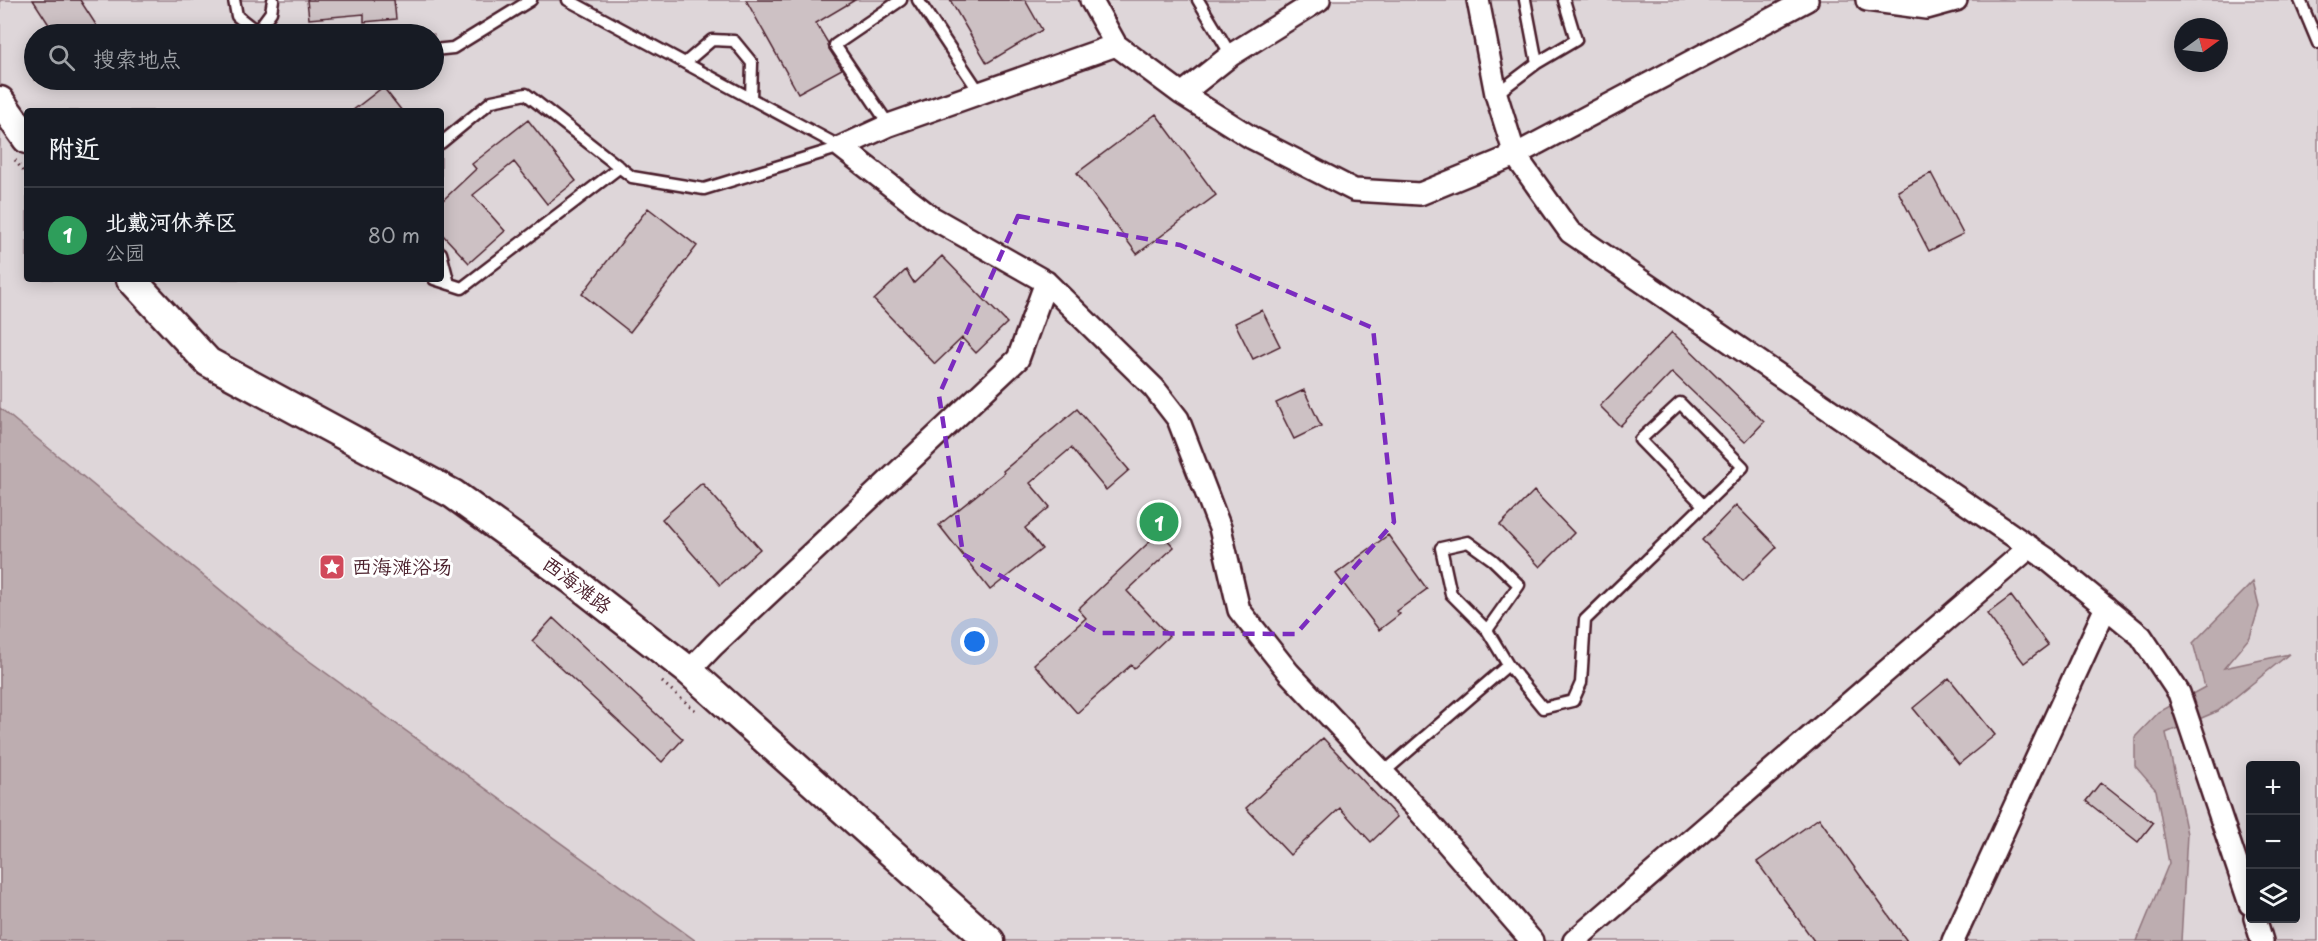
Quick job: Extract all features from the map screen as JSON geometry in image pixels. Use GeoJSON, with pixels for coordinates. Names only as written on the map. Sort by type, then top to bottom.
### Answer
{"type":"FeatureCollection","features":[{"type":"Feature","properties":{"kind":"main road"},"geometry":{"type":"LineString","coordinates":[[0,101],[24,135]]}},
{"type":"Feature","properties":{"kind":"main road","name":"西海滩路"},"geometry":{"type":"LineString","coordinates":[[134,282],[208,362],[453,494],[571,579],[689,671],[990,941]]}},
{"type":"Feature","properties":{"kind":"street"},"geometry":{"type":"LineString","coordinates":[[1091,0],[1116,45],[1182,94],[1252,138],[1354,190],[1420,194],[1515,155],[1797,3]]}},
{"type":"Feature","properties":{"kind":"street"},"geometry":{"type":"LineString","coordinates":[[1182,94],[1231,55],[1319,0]]}},
{"type":"Feature","properties":{"kind":"street"},"geometry":{"type":"LineString","coordinates":[[1478,0],[1496,94],[1515,155],[1570,232],[2030,547],[2141,636],[2179,693],[2246,892]]}},
{"type":"Feature","properties":{"kind":"street"},"geometry":{"type":"LineString","coordinates":[[1867,0],[1927,8],[1956,0]]}},
{"type":"Feature","properties":{"kind":"street"},"geometry":{"type":"LineString","coordinates":[[1116,45],[889,125],[841,147],[931,218],[1046,282],[1154,388],[1178,419],[1220,528],[1239,610],[1289,673],[1419,811],[1532,941]]}},
{"type":"Feature","properties":{"kind":"street"},"geometry":{"type":"LineString","coordinates":[[689,671],[1018,359],[1046,282]]}},
{"type":"Feature","properties":{"kind":"street"},"geometry":{"type":"LineString","coordinates":[[1574,941],[2030,547]]}},
{"type":"Feature","properties":{"kind":"street"},"geometry":{"type":"LineString","coordinates":[[1953,941],[2106,607]]}},
{"type":"Feature","properties":{"kind":"street"},"geometry":{"type":"LineString","coordinates":[[2257,923],[2262,941]]}},
{"type":"Feature","properties":{"kind":"lane"},"geometry":{"type":"LineString","coordinates":[[234,0],[237,15],[248,24]]}},
{"type":"Feature","properties":{"kind":"lane"},"geometry":{"type":"LineString","coordinates":[[263,24],[271,12],[273,0]]}},
{"type":"Feature","properties":{"kind":"lane"},"geometry":{"type":"LineString","coordinates":[[444,49],[453,48],[531,0]]}},
{"type":"Feature","properties":{"kind":"lane"},"geometry":{"type":"LineString","coordinates":[[568,0],[841,147]]}},
{"type":"Feature","properties":{"kind":"lane"},"geometry":{"type":"LineString","coordinates":[[889,125],[835,45],[901,0]]}},
{"type":"Feature","properties":{"kind":"lane"},"geometry":{"type":"LineString","coordinates":[[918,0],[980,93]]}},
{"type":"Feature","properties":{"kind":"lane"},"geometry":{"type":"LineString","coordinates":[[1198,0],[1231,55]]}},
{"type":"Feature","properties":{"kind":"lane"},"geometry":{"type":"LineString","coordinates":[[1525,0],[1537,63]]}},
{"type":"Feature","properties":{"kind":"lane"},"geometry":{"type":"LineString","coordinates":[[1496,94],[1537,63],[1576,40],[1564,0]]}},
{"type":"Feature","properties":{"kind":"lane"},"geometry":{"type":"LineString","coordinates":[[2300,0],[2318,43]]}},
{"type":"Feature","properties":{"kind":"lane"},"geometry":{"type":"LineString","coordinates":[[685,63],[712,40],[734,41],[752,63],[751,99]]}},
{"type":"Feature","properties":{"kind":"lane"},"geometry":{"type":"LineString","coordinates":[[444,140],[492,101],[525,94],[632,177],[704,189],[841,147]]}},
{"type":"Feature","properties":{"kind":"lane"},"geometry":{"type":"LineString","coordinates":[[443,282],[462,288],[620,167]]}},
{"type":"Feature","properties":{"kind":"lane"},"geometry":{"type":"LineString","coordinates":[[444,265],[449,284]]}},
{"type":"Feature","properties":{"kind":"lane"},"geometry":{"type":"LineString","coordinates":[[1487,630],[1520,585],[1493,560],[1468,542],[1441,548],[1451,594],[1487,630],[1508,664],[1543,708],[1573,701],[1581,683],[1585,620],[1743,467],[1680,403],[1640,440],[1703,505]]}},
{"type":"Feature","properties":{"kind":"lane"},"geometry":{"type":"LineString","coordinates":[[1383,773],[1508,664]]}},
{"type":"Feature","properties":{"kind":"path"},"geometry":{"type":"LineString","coordinates":[[657,677],[701,716]]}},
{"type":"Feature","properties":{"kind":"highlighted area"},"geometry":{"type":"Polygon","coordinates":[[[1018,216],[1180,245],[1373,328],[1394,522],[1296,634],[1100,633],[963,554],[939,395],[1018,216]]]}},
{"type":"Feature","properties":{"kind":"shaded area"},"geometry":{"type":"Polygon","coordinates":[[[0,0],[2318,0],[2318,941],[0,941],[0,0]]]}},
{"type":"Feature","properties":{"kind":"shaded area"},"geometry":{"type":"Polygon","coordinates":[[[0,408],[286,644],[696,941],[0,941],[0,408]]]}},
{"type":"Feature","properties":{"kind":"shaded area"},"geometry":{"type":"Polygon","coordinates":[[[2253,582],[2259,607],[2250,637],[2224,668],[2289,654],[2218,711],[2166,733],[2187,834],[2181,941],[2137,941],[2169,863],[2156,790],[2135,766],[2135,737],[2159,712],[2205,687],[2193,643],[2253,582]]]}},
{"type":"Feature","properties":{"kind":"building"},"geometry":{"type":"Polygon","coordinates":[[[33,0],[80,0],[96,24],[49,24],[33,0]]]}},
{"type":"Feature","properties":{"kind":"building"},"geometry":{"type":"Polygon","coordinates":[[[307,0],[394,0],[396,19],[364,22],[364,14],[309,19],[307,0]]]}},
{"type":"Feature","properties":{"kind":"building"},"geometry":{"type":"Polygon","coordinates":[[[746,0],[855,0],[816,23],[842,69],[798,93],[746,0]]]}},
{"type":"Feature","properties":{"kind":"building"},"geometry":{"type":"Polygon","coordinates":[[[950,0],[1025,0],[1042,30],[987,63],[950,0]]]}},
{"type":"Feature","properties":{"kind":"building"},"geometry":{"type":"Polygon","coordinates":[[[379,90],[385,90],[400,108],[356,108],[379,90]]]}},
{"type":"Feature","properties":{"kind":"building"},"geometry":{"type":"Polygon","coordinates":[[[1156,114],[1216,195],[1137,254],[1077,173],[1156,114]]]}},
{"type":"Feature","properties":{"kind":"building"},"geometry":{"type":"Polygon","coordinates":[[[528,120],[576,181],[547,204],[514,162],[473,195],[505,231],[469,263],[444,236],[444,199],[476,169],[472,164],[528,120]]]}},
{"type":"Feature","properties":{"kind":"building"},"geometry":{"type":"Polygon","coordinates":[[[1931,173],[1963,234],[1929,251],[1898,191],[1931,173]]]}},
{"type":"Feature","properties":{"kind":"building"},"geometry":{"type":"Polygon","coordinates":[[[648,208],[697,246],[630,332],[582,294],[648,208]]]}},
{"type":"Feature","properties":{"kind":"building"},"geometry":{"type":"Polygon","coordinates":[[[942,256],[1007,323],[976,353],[962,338],[935,364],[874,300],[906,270],[914,283],[942,256]]]}},
{"type":"Feature","properties":{"kind":"building"},"geometry":{"type":"Polygon","coordinates":[[[1262,310],[1280,346],[1253,359],[1235,323],[1262,310]]]}},
{"type":"Feature","properties":{"kind":"building"},"geometry":{"type":"Polygon","coordinates":[[[1672,332],[1764,422],[1745,442],[1672,372],[1620,426],[1600,406],[1672,332]]]}},
{"type":"Feature","properties":{"kind":"building"},"geometry":{"type":"Polygon","coordinates":[[[1304,390],[1321,426],[1294,439],[1276,403],[1304,390]]]}},
{"type":"Feature","properties":{"kind":"building"},"geometry":{"type":"Polygon","coordinates":[[[1077,409],[1129,470],[1106,490],[1071,448],[1030,483],[1050,507],[1025,528],[1042,549],[990,590],[939,525],[1004,473],[1003,471],[1077,409]]]}},
{"type":"Feature","properties":{"kind":"building"},"geometry":{"type":"Polygon","coordinates":[[[702,483],[760,549],[720,585],[662,519],[702,483]]]}},
{"type":"Feature","properties":{"kind":"building"},"geometry":{"type":"Polygon","coordinates":[[[1534,491],[1574,533],[1540,567],[1500,525],[1534,491]]]}},
{"type":"Feature","properties":{"kind":"building"},"geometry":{"type":"Polygon","coordinates":[[[1736,505],[1777,547],[1743,581],[1702,540],[1736,505]]]}},
{"type":"Feature","properties":{"kind":"building"},"geometry":{"type":"Polygon","coordinates":[[[1160,532],[1174,547],[1127,591],[1169,636],[1134,669],[1131,665],[1077,713],[1034,664],[1086,618],[1078,609],[1160,532]]]}},
{"type":"Feature","properties":{"kind":"building"},"geometry":{"type":"Polygon","coordinates":[[[1388,535],[1427,589],[1397,611],[1400,614],[1379,630],[1336,574],[1388,535]]]}},
{"type":"Feature","properties":{"kind":"building"},"geometry":{"type":"Polygon","coordinates":[[[2011,596],[2048,645],[2024,663],[1987,614],[2011,596]]]}},
{"type":"Feature","properties":{"kind":"building"},"geometry":{"type":"Polygon","coordinates":[[[553,618],[683,739],[662,762],[532,641],[553,618]]]}},
{"type":"Feature","properties":{"kind":"building"},"geometry":{"type":"Polygon","coordinates":[[[1949,678],[1995,735],[1959,764],[1913,708],[1949,678]]]}},
{"type":"Feature","properties":{"kind":"building"},"geometry":{"type":"Polygon","coordinates":[[[1323,738],[1397,817],[1371,842],[1340,808],[1290,855],[1246,808],[1323,738]]]}},
{"type":"Feature","properties":{"kind":"building"},"geometry":{"type":"Polygon","coordinates":[[[2101,782],[2153,823],[2138,842],[2086,801],[2101,782]]]}},
{"type":"Feature","properties":{"kind":"building"},"geometry":{"type":"Polygon","coordinates":[[[1819,818],[1907,941],[1814,941],[1757,862],[1819,818]]]}},
{"type":"Feature","properties":{"kind":"place","name":"北戴河休养区"},"geometry":{"type":"Point","coordinates":[1159,522]}},
{"type":"Feature","properties":{"kind":"place","name":"西海滩浴场"},"geometry":{"type":"Point","coordinates":[332,567]}}]}
